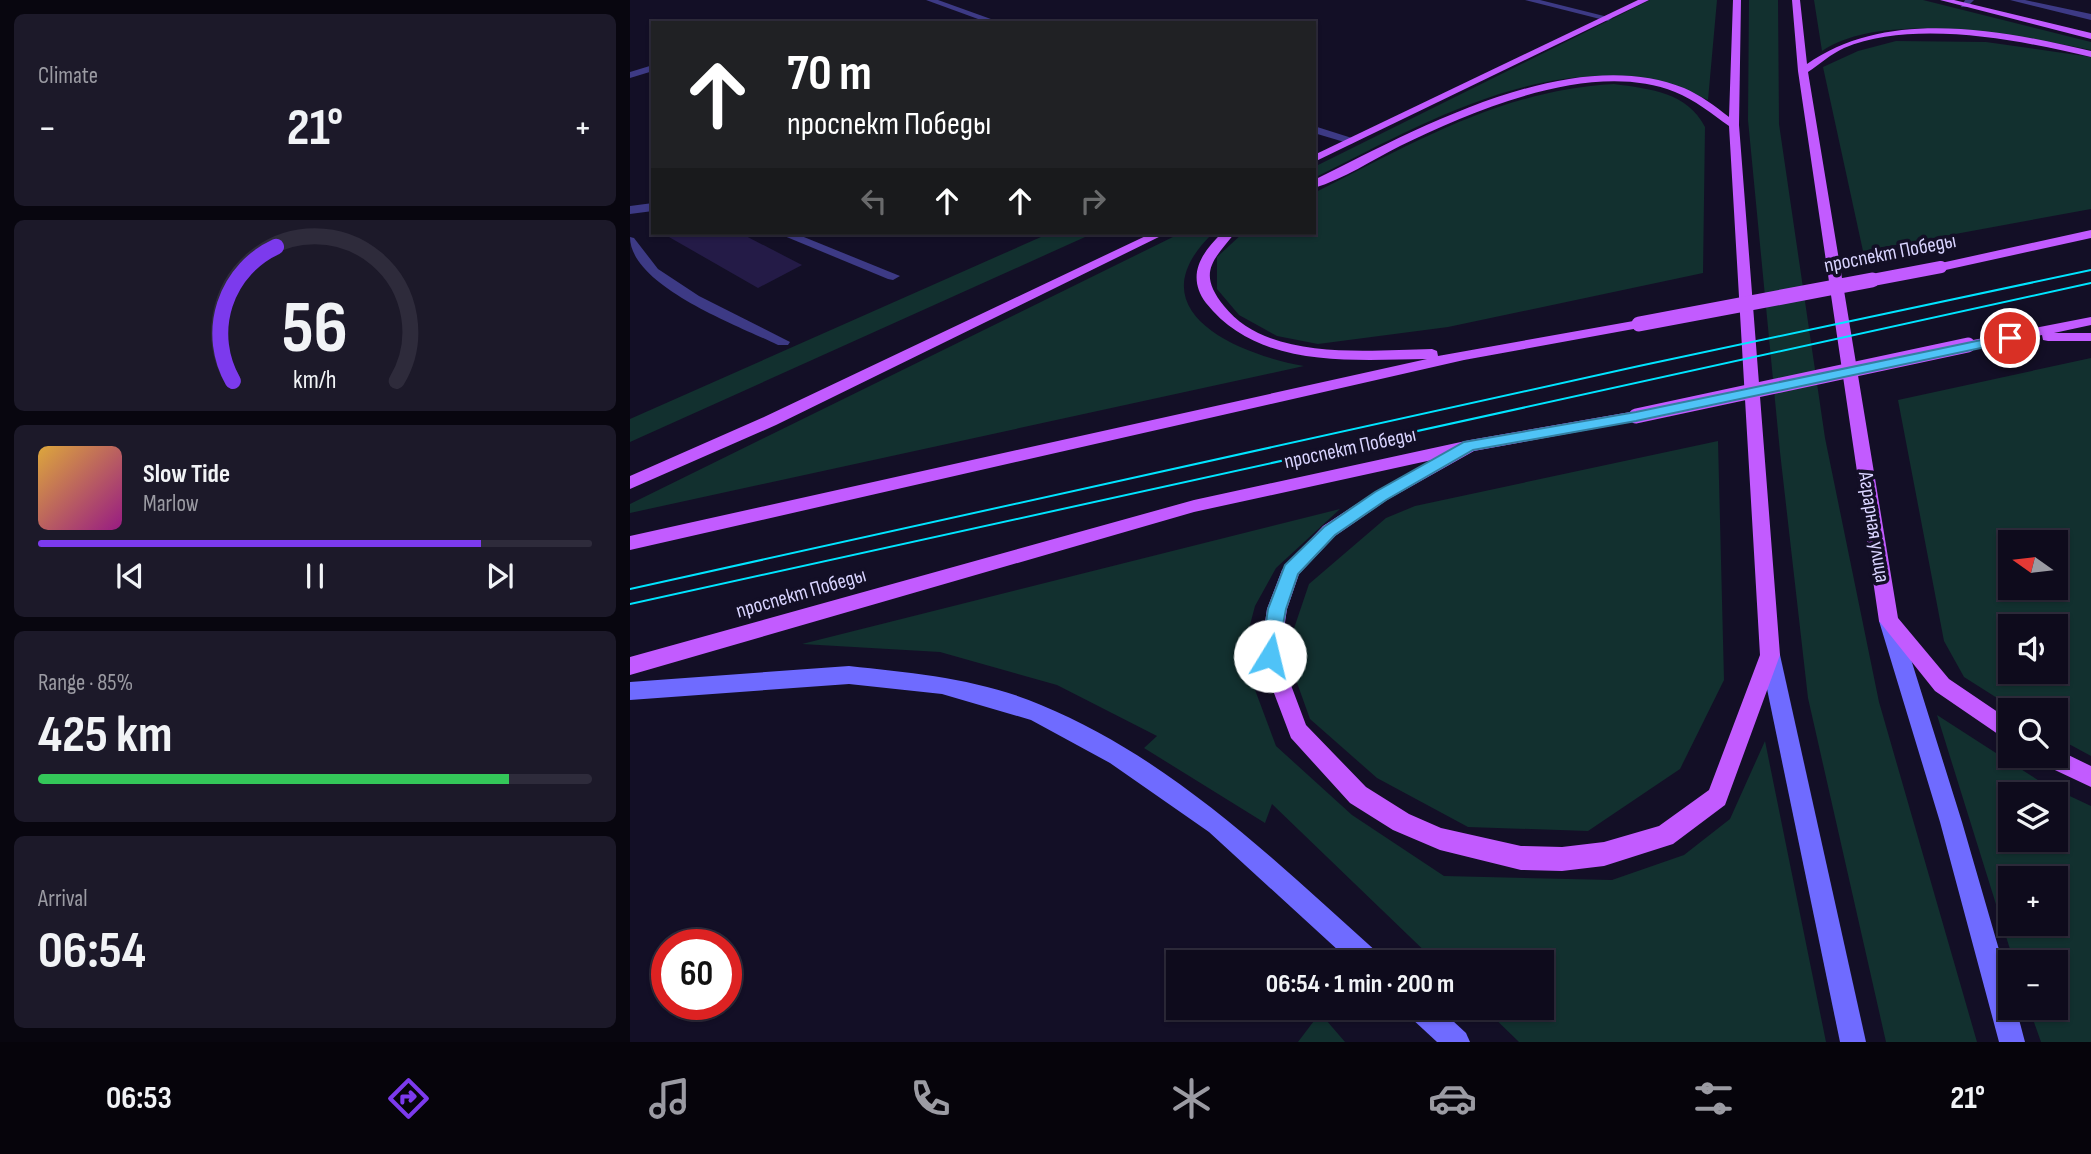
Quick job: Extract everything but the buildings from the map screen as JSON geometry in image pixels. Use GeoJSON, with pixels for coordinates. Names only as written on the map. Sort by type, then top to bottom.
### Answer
{"type":"FeatureCollection","features":[{"type":"Feature","properties":{"kind":"main road"},"geometry":{"type":"LineString","coordinates":[[1316,158],[1645,0]]}},
{"type":"Feature","properties":{"kind":"main road"},"geometry":{"type":"LineString","coordinates":[[1470,446],[1381,496],[1329,531],[1291,570],[1277,609],[1270,656],[1298,731],[1359,795],[1401,822],[1440,839],[1521,858],[1604,854],[1665,836],[1717,797],[1770,655],[1734,125],[1737,0]]}},
{"type":"Feature","properties":{"kind":"main road","name":"Аграрная улица"},"geometry":{"type":"LineString","coordinates":[[1796,0],[1803,71],[1889,621]]}},
{"type":"Feature","properties":{"kind":"main road"},"geometry":{"type":"LineString","coordinates":[[1944,0],[1967,3],[2091,36]]}},
{"type":"Feature","properties":{"kind":"main road"},"geometry":{"type":"LineString","coordinates":[[1803,71],[1843,45],[1885,35],[1984,36],[2091,54]]}},
{"type":"Feature","properties":{"kind":"main road"},"geometry":{"type":"LineString","coordinates":[[1316,184],[1461,114],[1540,88],[1574,82],[1611,79],[1671,87],[1692,95],[1734,125]]}},
{"type":"Feature","properties":{"kind":"main road","name":"проспект Победы"},"geometry":{"type":"LineString","coordinates":[[630,543],[1464,355],[1941,267],[2091,234]]}},
{"type":"Feature","properties":{"kind":"main road"},"geometry":{"type":"LineString","coordinates":[[630,483],[770,421],[1157,235]]}},
{"type":"Feature","properties":{"kind":"main road"},"geometry":{"type":"LineString","coordinates":[[1227,235],[1206,254],[1202,285],[1219,315],[1252,335],[1283,347],[1323,354],[1464,355]]}},
{"type":"Feature","properties":{"kind":"main road","name":"проспект Победы"},"geometry":{"type":"LineString","coordinates":[[630,666],[1194,506],[1470,446],[1636,416],[2091,321]]}},
{"type":"Feature","properties":{"kind":"main road"},"geometry":{"type":"LineString","coordinates":[[2010,338],[2091,337]]}},
{"type":"Feature","properties":{"kind":"main road"},"geometry":{"type":"LineString","coordinates":[[1889,621],[1942,685],[1998,724]]}},
{"type":"Feature","properties":{"kind":"main road"},"geometry":{"type":"LineString","coordinates":[[2068,766],[2091,778]]}},
{"type":"Feature","properties":{"kind":"street"},"geometry":{"type":"LineString","coordinates":[[930,0],[992,21]]}},
{"type":"Feature","properties":{"kind":"street"},"geometry":{"type":"LineString","coordinates":[[1529,0],[1608,18]]}},
{"type":"Feature","properties":{"kind":"street"},"geometry":{"type":"LineString","coordinates":[[2014,0],[2091,18]]}},
{"type":"Feature","properties":{"kind":"street"},"geometry":{"type":"LineString","coordinates":[[2046,7],[2055,0]]}},
{"type":"Feature","properties":{"kind":"street"},"geometry":{"type":"LineString","coordinates":[[630,75],[651,69]]}},
{"type":"Feature","properties":{"kind":"street"},"geometry":{"type":"LineString","coordinates":[[1316,130],[1351,141]]}},
{"type":"Feature","properties":{"kind":"street"},"geometry":{"type":"LineString","coordinates":[[630,210],[651,207]]}},
{"type":"Feature","properties":{"kind":"street"},"geometry":{"type":"LineString","coordinates":[[788,235],[893,276]]}},
{"type":"Feature","properties":{"kind":"street"},"geometry":{"type":"LineString","coordinates":[[630,241],[653,272],[694,299],[783,342]]}},
{"type":"Feature","properties":{"kind":"street","name":"Аграрная улица"},"geometry":{"type":"LineString","coordinates":[[1889,621],[1951,822],[2012,1042]]}},
{"type":"Feature","properties":{"kind":"street"},"geometry":{"type":"LineString","coordinates":[[1770,655],[1853,1042]]}},
{"type":"Feature","properties":{"kind":"street"},"geometry":{"type":"LineString","coordinates":[[630,691],[849,675],[942,685],[1036,712],[1118,757],[1217,824],[1356,950]]}},
{"type":"Feature","properties":{"kind":"street"},"geometry":{"type":"LineString","coordinates":[[1432,1020],[1457,1042]]}},
{"type":"Feature","properties":{"kind":"green space"},"geometry":{"type":"Polygon","coordinates":[[[1650,0],[1717,0],[1708,100],[1657,82],[1606,76],[1556,80],[1505,92],[1456,110],[1407,131],[1316,177],[1316,166],[1650,0]]]}},
{"type":"Feature","properties":{"kind":"green space"},"geometry":{"type":"Polygon","coordinates":[[[1749,0],[1778,0],[1779,124],[1825,438],[1879,702],[1977,1042],[1886,1042],[1808,698],[1780,452],[1748,120],[1749,0]]]}},
{"type":"Feature","properties":{"kind":"green space"},"geometry":{"type":"Polygon","coordinates":[[[1814,0],[1923,0],[2091,42],[2091,50],[1991,33],[1915,29],[1880,31],[1848,38],[1822,51],[1814,0]]]}},
{"type":"Feature","properties":{"kind":"green space"},"geometry":{"type":"Polygon","coordinates":[[[1896,41],[1986,42],[2091,57],[2091,209],[1863,251],[1823,67],[1858,51],[1896,41]]]}},
{"type":"Feature","properties":{"kind":"green space"},"geometry":{"type":"Polygon","coordinates":[[[1614,84],[1654,91],[1678,99],[1697,115],[1705,127],[1703,273],[1448,327],[1318,344],[1277,336],[1239,315],[1217,289],[1217,257],[1241,235],[1316,235],[1316,192],[1458,122],[1495,108],[1573,88],[1614,84]]]}},
{"type":"Feature","properties":{"kind":"green space"},"geometry":{"type":"Polygon","coordinates":[[[1045,235],[1090,235],[630,442],[630,419],[1045,235]]]}},
{"type":"Feature","properties":{"kind":"green space"},"geometry":{"type":"Polygon","coordinates":[[[1177,235],[1211,235],[1191,260],[1184,285],[1189,306],[1203,324],[1224,339],[1250,351],[1304,366],[630,513],[630,504],[1177,235]]]}},
{"type":"Feature","properties":{"kind":"green space"},"geometry":{"type":"Polygon","coordinates":[[[2091,358],[2091,756],[2068,744],[2068,698],[1998,699],[1964,677],[1944,641],[1898,400],[2091,358]]]}},
{"type":"Feature","properties":{"kind":"green space"},"geometry":{"type":"Polygon","coordinates":[[[1718,441],[1724,680],[1680,769],[1588,831],[1468,827],[1377,778],[1310,719],[1286,652],[1309,584],[1386,518],[1415,506],[1718,441]]]}},
{"type":"Feature","properties":{"kind":"green space"},"geometry":{"type":"Polygon","coordinates":[[[1340,509],[1276,568],[1255,606],[1242,655],[1276,746],[1352,815],[1444,876],[1612,880],[1684,855],[1730,819],[1765,741],[1826,1042],[1519,1042],[1496,1020],[1554,1020],[1554,950],[1424,950],[1272,804],[1265,823],[1144,748],[1157,736],[1057,685],[940,652],[802,644],[1340,509]]]}},
{"type":"Feature","properties":{"kind":"green space"},"geometry":{"type":"Polygon","coordinates":[[[1937,715],[1998,754],[1998,768],[2019,768],[2041,782],[1998,782],[1998,852],[2068,852],[2068,795],[2091,806],[2091,1042],[2041,1042],[2033,1020],[2068,1020],[2068,950],[2010,950],[2006,936],[2068,936],[2068,866],[1998,866],[1998,911],[1937,715]]]}},
{"type":"Feature","properties":{"kind":"green space"},"geometry":{"type":"Polygon","coordinates":[[[1315,1020],[1326,1020],[1345,1042],[1298,1042],[1315,1020]]]}},
{"type":"Feature","properties":{"kind":"tram line"},"geometry":{"type":"LineString","coordinates":[[630,589],[1639,366],[2091,270]]}},
{"type":"Feature","properties":{"kind":"tram line"},"geometry":{"type":"LineString","coordinates":[[630,604],[2091,283]]}},
{"type":"Feature","properties":{"kind":"route"},"geometry":{"type":"LineString","coordinates":[[1270,656],[1277,609],[1291,570],[1329,531],[1381,496],[1470,446],[1636,416],[2010,338]]}}]}
